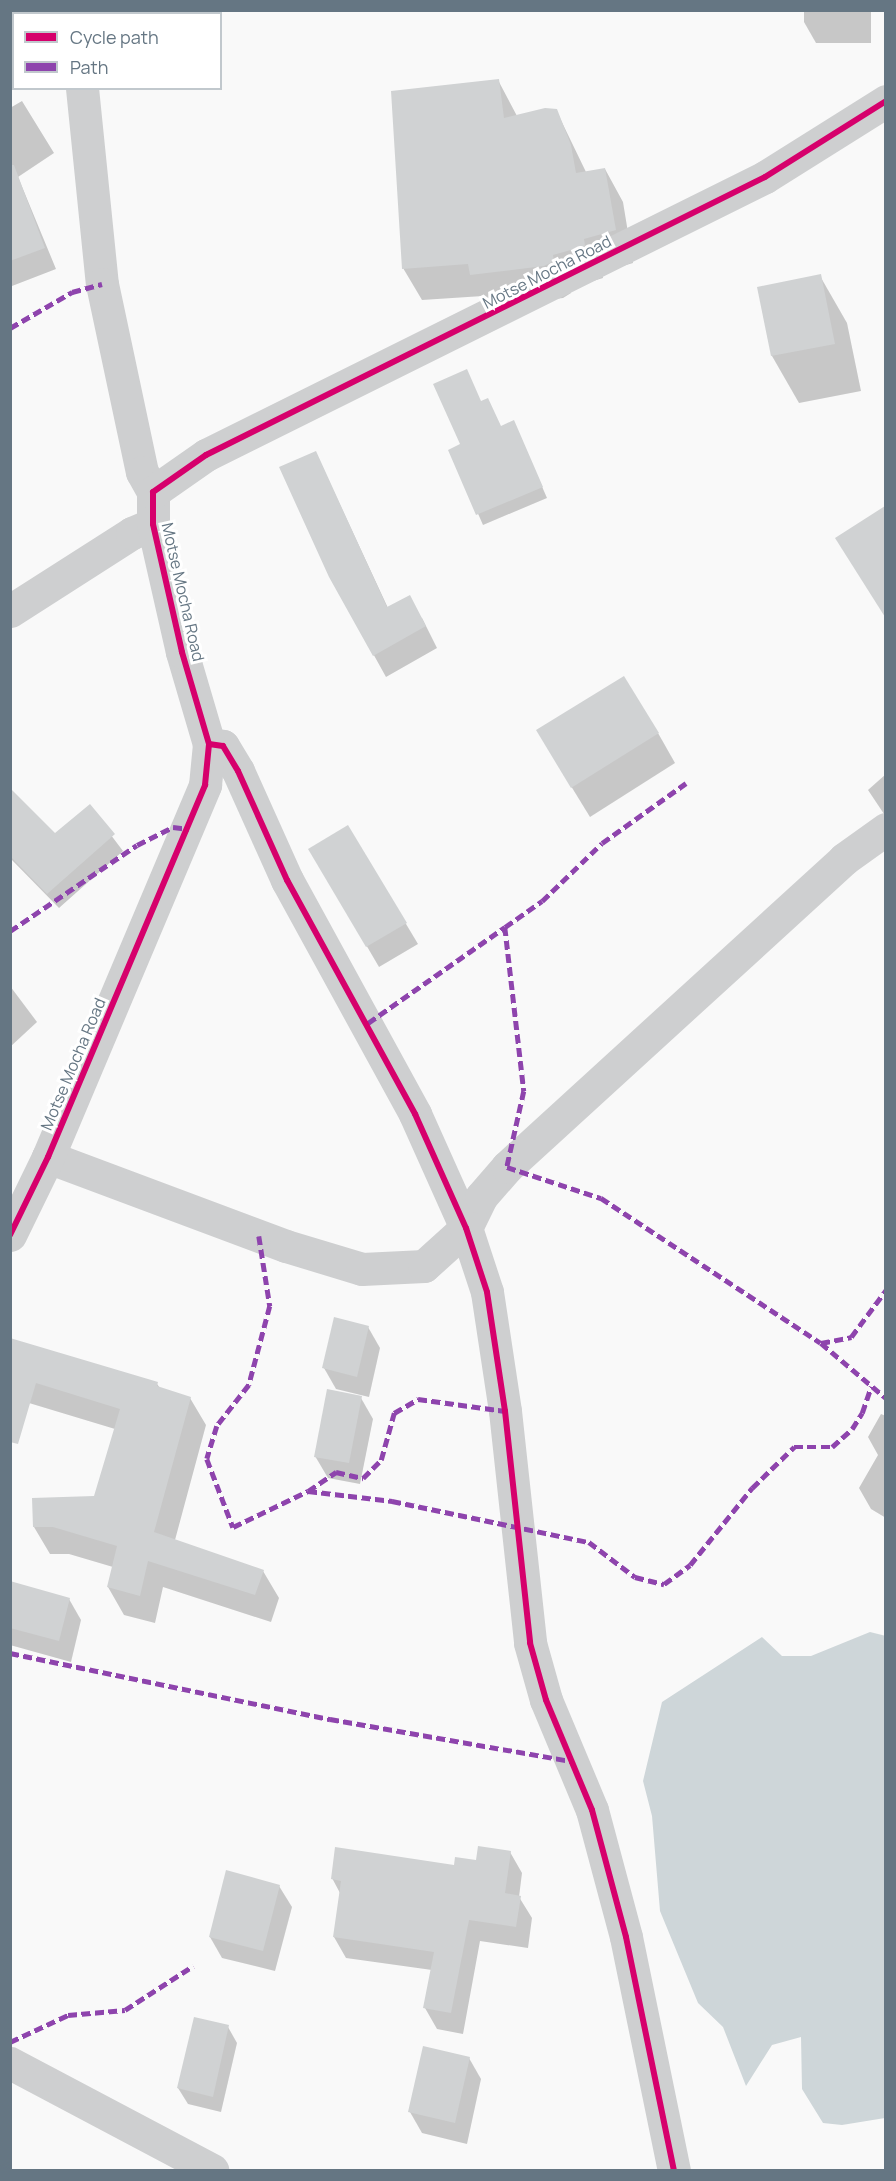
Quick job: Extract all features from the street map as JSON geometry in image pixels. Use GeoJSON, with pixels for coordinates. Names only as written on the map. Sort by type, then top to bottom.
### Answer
{"type":"FeatureCollection","features":[{"type":"Feature","properties":{"kind":"street"},"geometry":{"type":"LineString","coordinates":[[82,90],[102,284],[142,472],[153,492]]}},
{"type":"Feature","properties":{"kind":"street","name":"Motse Mocha Road"},"geometry":{"type":"LineString","coordinates":[[10,1235],[48,1157],[190,829],[205,784],[209,744],[182,652],[153,524],[153,492],[206,455],[765,177],[885,102]]}},
{"type":"Feature","properties":{"kind":"street"},"geometry":{"type":"LineString","coordinates":[[10,611],[132,533],[153,524]]}},
{"type":"Feature","properties":{"kind":"street"},"geometry":{"type":"LineString","coordinates":[[209,744],[223,746],[238,771],[287,880],[415,1114],[466,1228],[487,1292],[505,1411],[530,1643],[546,1700],[592,1810],[626,1938],[674,2170]]}},
{"type":"Feature","properties":{"kind":"street"},"geometry":{"type":"LineString","coordinates":[[48,1157],[286,1246],[362,1269],[424,1266],[466,1228],[481,1197],[507,1167],[844,859],[885,829]]}},
{"type":"Feature","properties":{"kind":"street"},"geometry":{"type":"LineString","coordinates":[[10,2063],[212,2170]]}},
{"type":"Feature","properties":{"kind":"shaded area"},"geometry":{"type":"Polygon","coordinates":[[[870,1632],[886,1636],[885,2118],[842,2125],[823,2123],[802,2089],[801,2037],[772,2045],[746,2086],[723,2027],[698,2003],[660,1911],[652,1816],[643,1781],[662,1702],[762,1637],[782,1656],[811,1656],[870,1632]]]}},
{"type":"Feature","properties":{"kind":"building"},"geometry":{"type":"Polygon","coordinates":[[[499,79],[504,118],[545,108],[557,109],[571,145],[576,173],[605,168],[616,230],[584,239],[585,246],[553,255],[554,261],[544,266],[470,275],[468,264],[402,269],[391,91],[499,79]]]}},
{"type":"Feature","properties":{"kind":"building"},"geometry":{"type":"Polygon","coordinates":[[[10,165],[14,165],[45,248],[10,261],[10,165]]]}},
{"type":"Feature","properties":{"kind":"building"},"geometry":{"type":"Polygon","coordinates":[[[821,274],[835,344],[771,356],[757,287],[821,274]]]}},
{"type":"Feature","properties":{"kind":"building"},"geometry":{"type":"Polygon","coordinates":[[[467,369],[481,401],[488,398],[501,426],[514,420],[543,487],[476,515],[448,450],[460,444],[433,384],[467,369]]]}},
{"type":"Feature","properties":{"kind":"building"},"geometry":{"type":"Polygon","coordinates":[[[316,451],[387,607],[410,595],[426,626],[373,656],[329,577],[279,467],[316,451]]]}},
{"type":"Feature","properties":{"kind":"building"},"geometry":{"type":"Polygon","coordinates":[[[885,506],[885,617],[835,538],[885,506]]]}},
{"type":"Feature","properties":{"kind":"building"},"geometry":{"type":"Polygon","coordinates":[[[624,676],[659,733],[571,788],[536,730],[624,676]]]}},
{"type":"Feature","properties":{"kind":"building"},"geometry":{"type":"Polygon","coordinates":[[[10,788],[55,833],[90,804],[115,834],[47,894],[10,856],[10,788]]]}},
{"type":"Feature","properties":{"kind":"building"},"geometry":{"type":"Polygon","coordinates":[[[348,825],[407,923],[366,947],[308,849],[348,825]]]}},
{"type":"Feature","properties":{"kind":"building"},"geometry":{"type":"Polygon","coordinates":[[[334,1317],[369,1326],[357,1377],[322,1368],[334,1317]]]}},
{"type":"Feature","properties":{"kind":"building"},"geometry":{"type":"Polygon","coordinates":[[[10,1338],[158,1382],[157,1386],[191,1397],[154,1532],[264,1570],[255,1595],[148,1561],[140,1596],[107,1587],[117,1546],[53,1527],[33,1527],[32,1498],[94,1496],[120,1409],[36,1383],[18,1444],[10,1442],[10,1338]]]}},
{"type":"Feature","properties":{"kind":"building"},"geometry":{"type":"Polygon","coordinates":[[[327,1389],[362,1396],[349,1463],[314,1457],[327,1389]]]}},
{"type":"Feature","properties":{"kind":"building"},"geometry":{"type":"Polygon","coordinates":[[[10,1581],[70,1598],[59,1641],[10,1628],[10,1581]]]}},
{"type":"Feature","properties":{"kind":"building"},"geometry":{"type":"Polygon","coordinates":[[[478,1846],[511,1851],[505,1893],[521,1896],[516,1927],[469,1920],[451,2013],[423,2008],[434,1952],[333,1937],[341,1881],[331,1879],[335,1847],[454,1865],[455,1857],[476,1860],[478,1846]]]}},
{"type":"Feature","properties":{"kind":"building"},"geometry":{"type":"Polygon","coordinates":[[[226,1870],[280,1885],[263,1951],[209,1937],[226,1870]]]}},
{"type":"Feature","properties":{"kind":"building"},"geometry":{"type":"Polygon","coordinates":[[[194,2017],[229,2025],[213,2097],[177,2088],[194,2017]]]}},
{"type":"Feature","properties":{"kind":"building"},"geometry":{"type":"Polygon","coordinates":[[[423,2046],[470,2057],[455,2123],[408,2112],[423,2046]]]}},
{"type":"Feature","properties":{"kind":"marked path"},"geometry":{"type":"LineString","coordinates":[[10,328],[72,292],[102,284]]}},
{"type":"Feature","properties":{"kind":"marked path"},"geometry":{"type":"LineString","coordinates":[[505,927],[542,901],[602,843],[686,783]]}},
{"type":"Feature","properties":{"kind":"marked path"},"geometry":{"type":"LineString","coordinates":[[10,931],[137,845],[173,827],[189,829]]}},
{"type":"Feature","properties":{"kind":"marked path"},"geometry":{"type":"LineString","coordinates":[[368,1023],[505,927],[524,1091],[507,1167],[601,1198],[821,1343],[851,1337],[886,1290]]}},
{"type":"Feature","properties":{"kind":"marked path"},"geometry":{"type":"LineString","coordinates":[[259,1236],[270,1306],[249,1385],[217,1426],[207,1459],[233,1527],[308,1491],[392,1501],[589,1542],[635,1577],[664,1584],[690,1565],[752,1488],[794,1447],[832,1447],[852,1429],[862,1413],[871,1387]]}},
{"type":"Feature","properties":{"kind":"marked path"},"geometry":{"type":"LineString","coordinates":[[821,1343],[886,1398]]}},
{"type":"Feature","properties":{"kind":"marked path"},"geometry":{"type":"LineString","coordinates":[[308,1491],[336,1472],[363,1478],[381,1460],[394,1413],[418,1399],[505,1411]]}},
{"type":"Feature","properties":{"kind":"marked path"},"geometry":{"type":"LineString","coordinates":[[10,1653],[330,1719],[571,1761]]}},
{"type":"Feature","properties":{"kind":"marked path"},"geometry":{"type":"LineString","coordinates":[[10,2042],[68,2015],[125,2010],[193,1966]]}},
{"type":"Feature","properties":{"kind":"cycle path"},"geometry":{"type":"LineString","coordinates":[[10,1235],[48,1157],[205,785],[209,744],[182,652],[153,524],[153,492],[206,455],[765,177],[886,101]]}},
{"type":"Feature","properties":{"kind":"cycle path"},"geometry":{"type":"LineString","coordinates":[[209,744],[223,746],[238,771],[287,880],[415,1114],[466,1228],[487,1292],[505,1411],[530,1643],[546,1700],[592,1810],[626,1937],[674,2170]]}}]}
